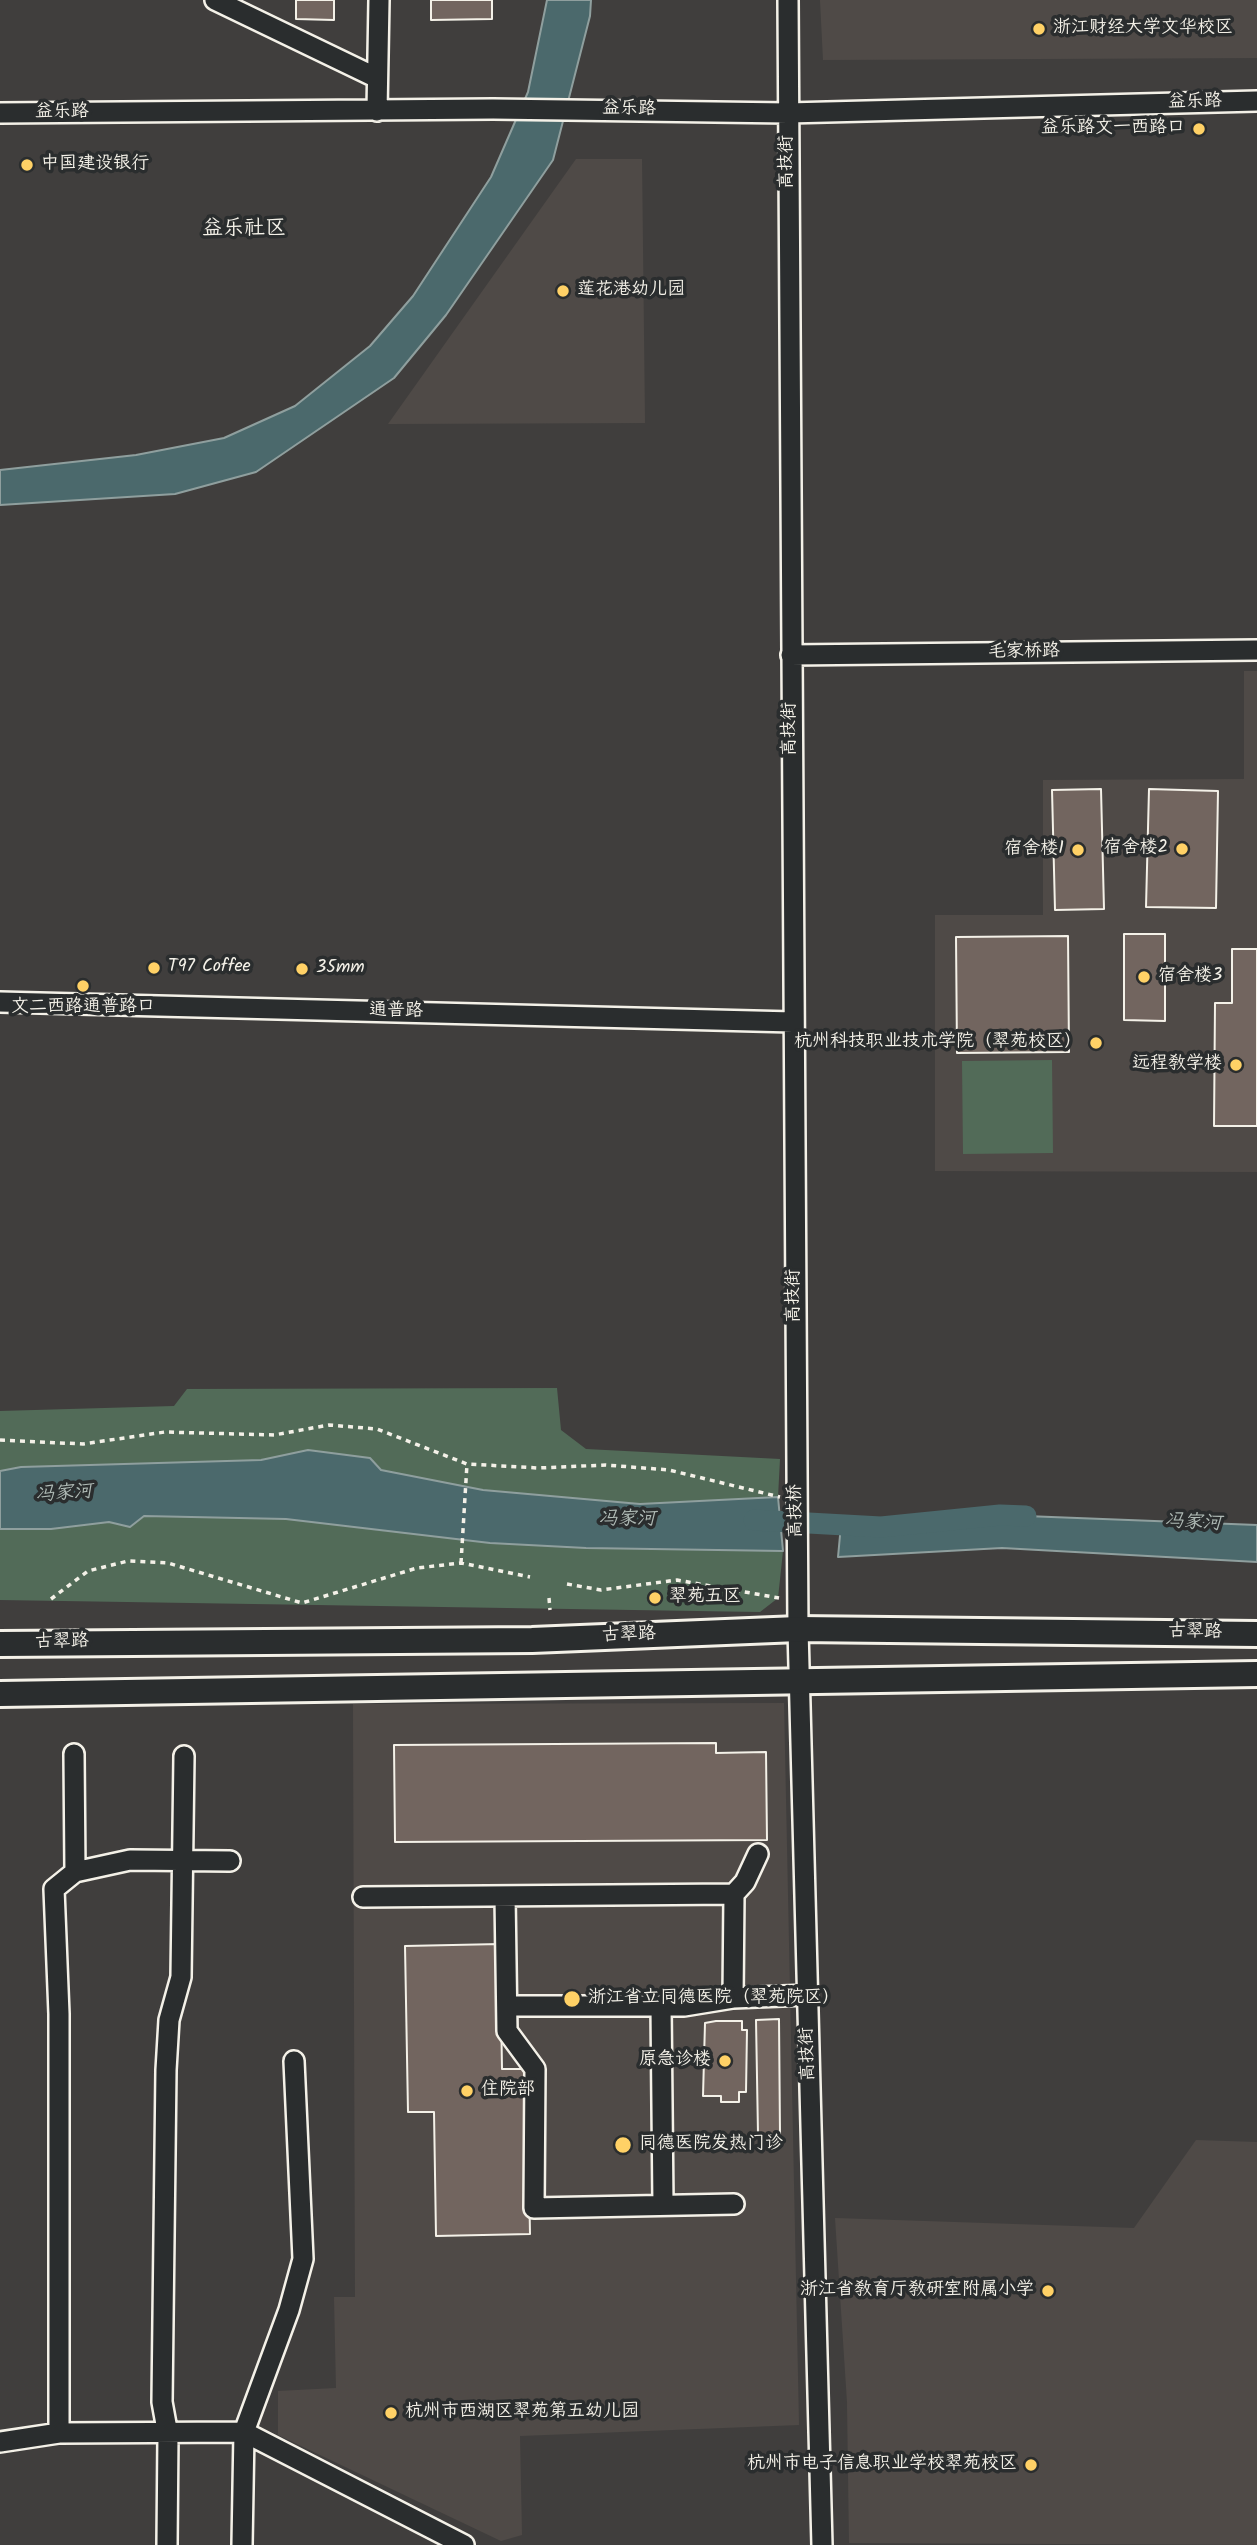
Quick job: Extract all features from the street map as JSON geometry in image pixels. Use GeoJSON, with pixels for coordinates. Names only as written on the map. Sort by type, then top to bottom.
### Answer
{"type":"FeatureCollection","features":[{"type":"Feature","properties":{"kind":"main road","name":"古翠路"},"geometry":{"type":"LineString","coordinates":[[0,1644],[532,1640],[798,1629],[1257,1634]]}},
{"type":"Feature","properties":{"kind":"main road"},"geometry":{"type":"LineString","coordinates":[[0,1694],[1257,1674]]}},
{"type":"Feature","properties":{"kind":"street"},"geometry":{"type":"LineString","coordinates":[[215,0],[377,78]]}},
{"type":"Feature","properties":{"kind":"street"},"geometry":{"type":"LineString","coordinates":[[377,111],[379,0]]}},
{"type":"Feature","properties":{"kind":"street","name":"高技街"},"geometry":{"type":"LineString","coordinates":[[788,0],[796,1458]]}},
{"type":"Feature","properties":{"kind":"street","name":"益乐路"},"geometry":{"type":"LineString","coordinates":[[0,113],[493,108],[788,113],[1257,101]]}},
{"type":"Feature","properties":{"kind":"street","name":"毛家桥路"},"geometry":{"type":"LineString","coordinates":[[791,655],[1257,650]]}},
{"type":"Feature","properties":{"kind":"street","name":"通普路"},"geometry":{"type":"LineString","coordinates":[[0,1002],[793,1022]]}},
{"type":"Feature","properties":{"kind":"street","name":"高技桥"},"geometry":{"type":"LineString","coordinates":[[796,1458],[797,1563]]}},
{"type":"Feature","properties":{"kind":"street","name":"高技街"},"geometry":{"type":"LineString","coordinates":[[797,1563],[822,2545]]}},
{"type":"Feature","properties":{"kind":"street"},"geometry":{"type":"LineString","coordinates":[[74,1754],[75,1872]]}},
{"type":"Feature","properties":{"kind":"street"},"geometry":{"type":"LineString","coordinates":[[167,2545],[168,2435],[162,2402],[166,2070],[169,2020],[181,1977],[184,1756]]}},
{"type":"Feature","properties":{"kind":"street"},"geometry":{"type":"LineString","coordinates":[[733,1998],[734,1894],[745,1882],[758,1854]]}},
{"type":"Feature","properties":{"kind":"street"},"geometry":{"type":"LineString","coordinates":[[59,2433],[59,2014],[54,1889],[75,1872],[130,1860],[230,1861]]}},
{"type":"Feature","properties":{"kind":"street"},"geometry":{"type":"LineString","coordinates":[[363,1897],[734,1894]]}},
{"type":"Feature","properties":{"kind":"street"},"geometry":{"type":"LineString","coordinates":[[505,1896],[507,2031],[535,2069],[534,2208],[734,2204]]}},
{"type":"Feature","properties":{"kind":"street"},"geometry":{"type":"LineString","coordinates":[[507,2006],[661,2006],[711,2003],[733,1998],[807,1995]]}},
{"type":"Feature","properties":{"kind":"street"},"geometry":{"type":"LineString","coordinates":[[661,2006],[663,2205]]}},
{"type":"Feature","properties":{"kind":"street"},"geometry":{"type":"LineString","coordinates":[[242,2545],[244,2432],[289,2310],[303,2259],[295,2062]]}},
{"type":"Feature","properties":{"kind":"street"},"geometry":{"type":"LineString","coordinates":[[0,2442],[59,2433],[168,2435],[244,2432],[464,2545]]}},
{"type":"Feature","properties":{"kind":"path"},"geometry":{"type":"LineString","coordinates":[[0,1440],[83,1444],[165,1432],[274,1435],[329,1425],[377,1429],[467,1464],[538,1468],[606,1465],[669,1470],[778,1497]]}},
{"type":"Feature","properties":{"kind":"path"},"geometry":{"type":"LineString","coordinates":[[461,1563],[467,1464]]}},
{"type":"Feature","properties":{"kind":"path"},"geometry":{"type":"LineString","coordinates":[[51,1599],[88,1571],[128,1561],[168,1563],[302,1603],[417,1568],[461,1563],[530,1577]]}},
{"type":"Feature","properties":{"kind":"path"},"geometry":{"type":"LineString","coordinates":[[567,1584],[601,1590],[677,1580],[778,1598]]}},
{"type":"Feature","properties":{"kind":"path"},"geometry":{"type":"LineString","coordinates":[[549,1598],[550,1610]]}},
{"type":"Feature","properties":{"kind":"shaded area","name":"浙江财经大学文华校区"},"geometry":{"type":"Polygon","coordinates":[[[820,0],[1257,0],[1257,58],[823,60],[820,0]]]}},
{"type":"Feature","properties":{"kind":"shaded area","name":"莲花港幼儿园"},"geometry":{"type":"Polygon","coordinates":[[[576,159],[642,159],[645,423],[388,424],[576,159]]]}},
{"type":"Feature","properties":{"kind":"shaded area","name":"杭州科技职业技术学院（翠苑校区）"},"geometry":{"type":"Polygon","coordinates":[[[1244,671],[1257,671],[1257,1172],[935,1171],[935,915],[1043,915],[1043,780],[1244,779],[1244,671]]]}},
{"type":"Feature","properties":{"kind":"shaded area","name":"浙江省立同德医院（翠苑院区）"},"geometry":{"type":"Polygon","coordinates":[[[784,1703],[799,2425],[520,2436],[522,2535],[501,2541],[278,2435],[278,2391],[336,2388],[334,2297],[355,2297],[353,1704],[784,1703]]]}},
{"type":"Feature","properties":{"kind":"shaded area"},"geometry":{"type":"Polygon","coordinates":[[[1196,2140],[1257,2142],[1257,2545],[849,2543],[847,2402],[835,2218],[1134,2228],[1196,2140]]]}},
{"type":"Feature","properties":{"kind":"green space"},"geometry":{"type":"Polygon","coordinates":[[[1052,1060],[1053,1153],[963,1154],[962,1061],[1052,1060]]]}},
{"type":"Feature","properties":{"kind":"green space"},"geometry":{"type":"Polygon","coordinates":[[[557,1388],[561,1430],[586,1449],[780,1459],[778,1497],[640,1504],[483,1490],[381,1470],[370,1458],[308,1450],[261,1460],[21,1467],[0,1471],[0,1411],[174,1406],[187,1389],[557,1388]]]}},
{"type":"Feature","properties":{"kind":"green space"},"geometry":{"type":"Polygon","coordinates":[[[144,1516],[286,1519],[384,1531],[586,1548],[783,1551],[778,1598],[760,1612],[0,1600],[0,1529],[51,1529],[109,1522],[130,1527],[144,1516]]]}},
{"type":"Feature","properties":{"kind":"water"},"geometry":{"type":"Polygon","coordinates":[[[547,0],[591,0],[590,16],[553,160],[446,315],[394,378],[256,472],[175,494],[0,505],[0,470],[136,455],[224,438],[295,406],[370,346],[413,296],[491,177],[528,92],[547,0]]]}},
{"type":"Feature","properties":{"kind":"water"},"geometry":{"type":"Polygon","coordinates":[[[308,1450],[370,1458],[381,1470],[483,1490],[640,1504],[778,1497],[783,1551],[586,1548],[490,1543],[286,1519],[144,1516],[130,1527],[109,1522],[51,1529],[0,1529],[0,1471],[21,1467],[261,1460],[308,1450]]]}},
{"type":"Feature","properties":{"kind":"water"},"geometry":{"type":"Polygon","coordinates":[[[1000,1515],[1257,1525],[1257,1562],[1002,1548],[838,1557],[841,1525],[881,1527],[1000,1515]]]}},
{"type":"Feature","properties":{"kind":"building"},"geometry":{"type":"Polygon","coordinates":[[[296,0],[334,0],[334,20],[296,19],[296,0]]]}},
{"type":"Feature","properties":{"kind":"building"},"geometry":{"type":"Polygon","coordinates":[[[431,0],[492,0],[492,19],[431,20],[431,0]]]}},
{"type":"Feature","properties":{"kind":"building","name":"宿舍楼1"},"geometry":{"type":"Polygon","coordinates":[[[1101,789],[1104,909],[1055,910],[1052,790],[1101,789]]]}},
{"type":"Feature","properties":{"kind":"building","name":"宿舍楼2"},"geometry":{"type":"Polygon","coordinates":[[[1149,789],[1218,791],[1216,908],[1146,907],[1149,789]]]}},
{"type":"Feature","properties":{"kind":"building","name":"宿舍楼3"},"geometry":{"type":"Polygon","coordinates":[[[1124,934],[1165,934],[1165,1021],[1124,1020],[1124,934]]]}},
{"type":"Feature","properties":{"kind":"building"},"geometry":{"type":"Polygon","coordinates":[[[1068,936],[1069,1052],[957,1053],[956,937],[1068,936]]]}},
{"type":"Feature","properties":{"kind":"building","name":"远程教学楼"},"geometry":{"type":"Polygon","coordinates":[[[1232,949],[1257,949],[1257,1126],[1214,1126],[1215,1003],[1232,1003],[1232,949]]]}},
{"type":"Feature","properties":{"kind":"building"},"geometry":{"type":"Polygon","coordinates":[[[716,1743],[716,1753],[766,1752],[767,1840],[395,1842],[394,1745],[716,1743]]]}},
{"type":"Feature","properties":{"kind":"building","name":"住院部"},"geometry":{"type":"Polygon","coordinates":[[[500,1944],[502,2069],[527,2069],[530,2234],[436,2236],[434,2112],[408,2112],[405,1946],[500,1944]]]}},
{"type":"Feature","properties":{"kind":"building"},"geometry":{"type":"Polygon","coordinates":[[[779,2019],[780,2134],[758,2134],[756,2020],[779,2019]]]}},
{"type":"Feature","properties":{"kind":"building","name":"原急诊楼"},"geometry":{"type":"Polygon","coordinates":[[[742,2021],[742,2030],[747,2030],[746,2092],[739,2092],[739,2102],[721,2102],[721,2096],[703,2096],[705,2023],[742,2021]]]}},
{"type":"Feature","properties":{"kind":"waterway","name":"冯家河"},"geometry":{"type":"LineString","coordinates":[[754,1520],[881,1527],[1000,1515],[1026,1516]]}},
{"type":"Feature","properties":{"kind":"place","name":"浙江财经大学文华校区"},"geometry":{"type":"Point","coordinates":[1039,29]}},
{"type":"Feature","properties":{"kind":"place","name":"益乐路文一西路口"},"geometry":{"type":"Point","coordinates":[1199,129]}},
{"type":"Feature","properties":{"kind":"place","name":"中国建设银行"},"geometry":{"type":"Point","coordinates":[27,165]}},
{"type":"Feature","properties":{"kind":"place","name":"莲花港幼儿园"},"geometry":{"type":"Point","coordinates":[563,291]}},
{"type":"Feature","properties":{"kind":"place","name":"宿舍楼2"},"geometry":{"type":"Point","coordinates":[1182,849]}},
{"type":"Feature","properties":{"kind":"place","name":"宿舍楼1"},"geometry":{"type":"Point","coordinates":[1078,850]}},
{"type":"Feature","properties":{"kind":"place","name":"T97 Coffee"},"geometry":{"type":"Point","coordinates":[154,968]}},
{"type":"Feature","properties":{"kind":"place","name":"35mm"},"geometry":{"type":"Point","coordinates":[302,969]}},
{"type":"Feature","properties":{"kind":"place","name":"宿舍楼3"},"geometry":{"type":"Point","coordinates":[1144,977]}},
{"type":"Feature","properties":{"kind":"place","name":"文二西路通普路口"},"geometry":{"type":"Point","coordinates":[83,986]}},
{"type":"Feature","properties":{"kind":"place","name":"杭州科技职业技术学院（翠苑校区）"},"geometry":{"type":"Point","coordinates":[1096,1043]}},
{"type":"Feature","properties":{"kind":"place","name":"远程教学楼"},"geometry":{"type":"Point","coordinates":[1236,1065]}},
{"type":"Feature","properties":{"kind":"place","name":"翠苑五区"},"geometry":{"type":"Point","coordinates":[655,1598]}},
{"type":"Feature","properties":{"kind":"place","name":"浙江省立同德医院（翠苑院区）"},"geometry":{"type":"Point","coordinates":[572,1999]}},
{"type":"Feature","properties":{"kind":"place","name":"原急诊楼"},"geometry":{"type":"Point","coordinates":[725,2061]}},
{"type":"Feature","properties":{"kind":"place","name":"住院部"},"geometry":{"type":"Point","coordinates":[467,2091]}},
{"type":"Feature","properties":{"kind":"place","name":"同德医院发热门诊"},"geometry":{"type":"Point","coordinates":[623,2145]}},
{"type":"Feature","properties":{"kind":"place","name":"浙江省教育厅教研室附属小学"},"geometry":{"type":"Point","coordinates":[1048,2291]}},
{"type":"Feature","properties":{"kind":"place","name":"杭州市西湖区翠苑第五幼儿园"},"geometry":{"type":"Point","coordinates":[391,2413]}},
{"type":"Feature","properties":{"kind":"place","name":"杭州市电子信息职业学校翠苑校区"},"geometry":{"type":"Point","coordinates":[1031,2465]}},
{"type":"Feature","properties":{"kind":"district","name":"益乐社区"},"geometry":{"type":"Point","coordinates":[244,230]}}]}
